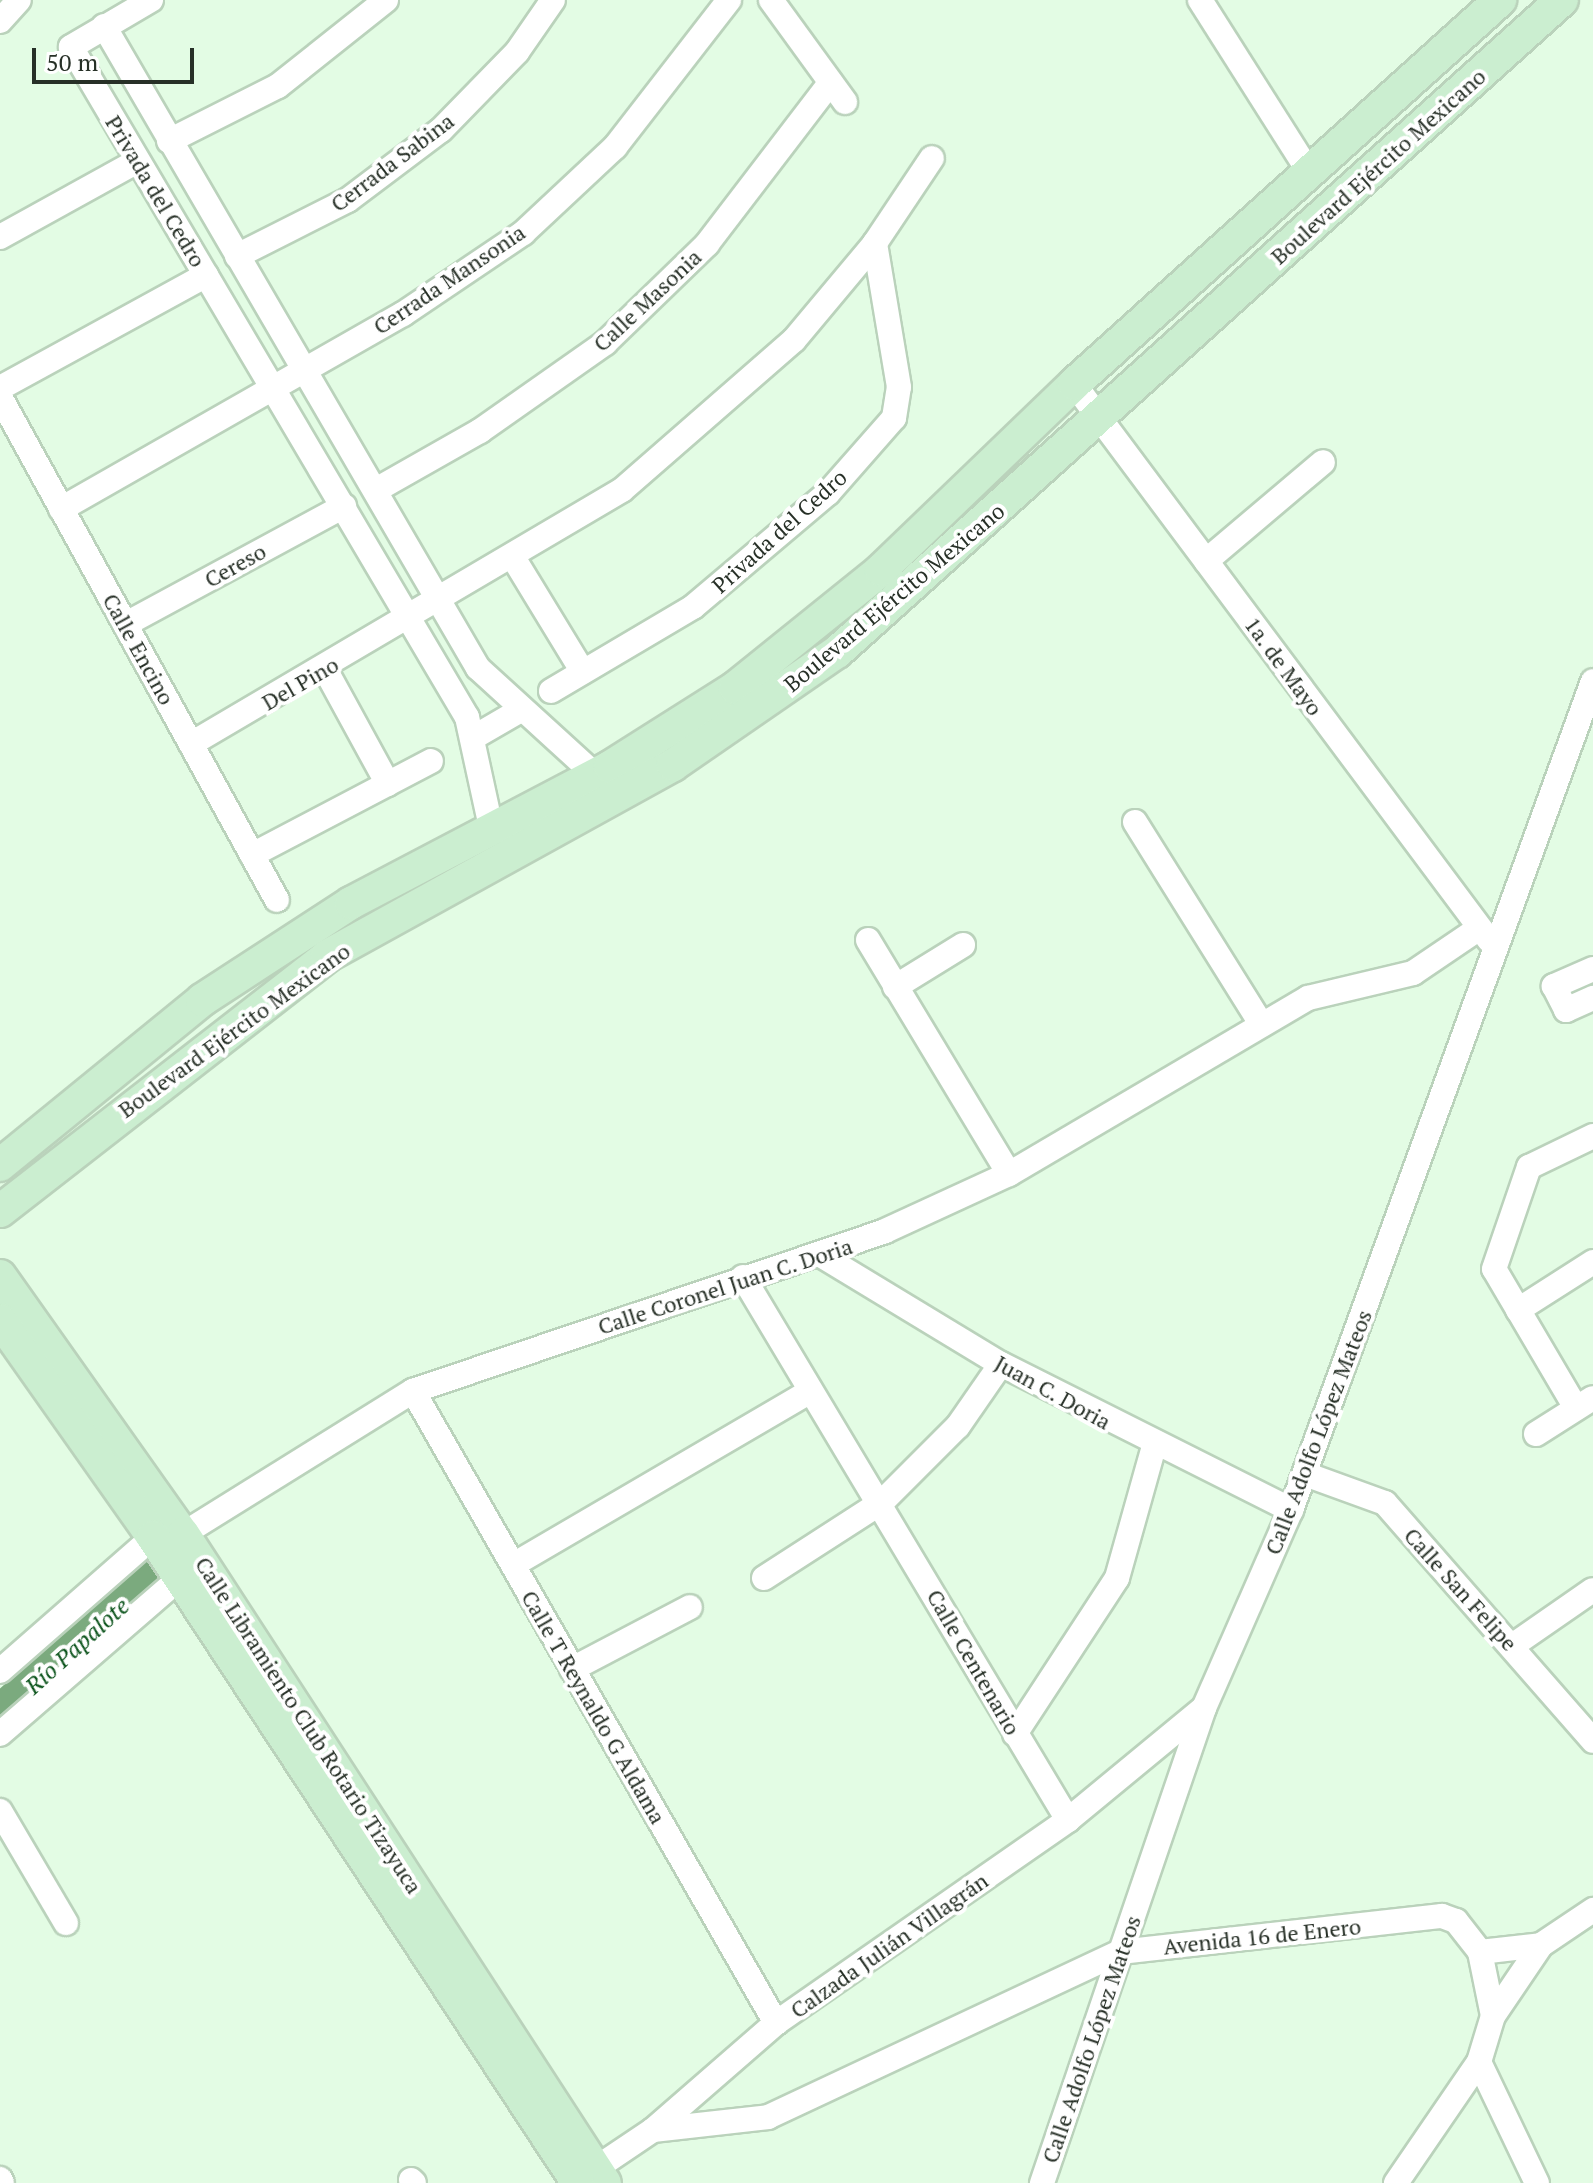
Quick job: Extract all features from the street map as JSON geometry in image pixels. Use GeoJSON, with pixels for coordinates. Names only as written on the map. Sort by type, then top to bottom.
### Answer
{"type":"FeatureCollection","features":[{"type":"Feature","properties":{"kind":"main road","name":"Boulevard Ejército Mexicano"},"geometry":{"type":"LineString","coordinates":[[0,1165],[202,1000],[351,903],[492,832],[595,775],[735,688],[881,570],[1074,384],[1500,0]]}},
{"type":"Feature","properties":{"kind":"main road","name":"Boulevard Ejército Mexicano"},"geometry":{"type":"LineString","coordinates":[[0,1211],[327,956],[673,765],[784,692],[1103,416],[1562,0]]}},
{"type":"Feature","properties":{"kind":"main road","name":"Calle Libramiento Club Rotario Tizayuca"},"geometry":{"type":"LineString","coordinates":[[0,1276],[586,2179]]}},
{"type":"Feature","properties":{"kind":"main road","name":"Calle Libramiento Club Rotario Tizayuca"},"geometry":{"type":"LineString","coordinates":[[0,1320],[168,1535],[180,1578],[586,2179]]}},
{"type":"Feature","properties":{"kind":"street"},"geometry":{"type":"LineString","coordinates":[[0,21],[19,0]]}},
{"type":"Feature","properties":{"kind":"street"},"geometry":{"type":"LineString","coordinates":[[104,26],[151,0]]}},
{"type":"Feature","properties":{"kind":"street"},"geometry":{"type":"LineString","coordinates":[[169,141],[278,86],[386,0]]}},
{"type":"Feature","properties":{"kind":"street","name":"Cerrada Sabina"},"geometry":{"type":"LineString","coordinates":[[237,256],[348,200],[441,130],[517,52],[553,0]]}},
{"type":"Feature","properties":{"kind":"street","name":"Cerrada Mansonia"},"geometry":{"type":"LineString","coordinates":[[274,388],[523,233],[615,147],[729,0]]}},
{"type":"Feature","properties":{"kind":"street","name":"Calle Masonia"},"geometry":{"type":"LineString","coordinates":[[376,490],[480,431],[605,343],[707,244],[838,92],[771,0]]}},
{"type":"Feature","properties":{"kind":"street"},"geometry":{"type":"LineString","coordinates":[[1200,0],[1309,172]]}},
{"type":"Feature","properties":{"kind":"street","name":"Privada del Cedro"},"geometry":{"type":"LineString","coordinates":[[492,832],[476,736],[344,506],[136,162],[71,47],[104,26],[237,256],[307,367],[438,604],[478,668],[519,711],[595,775]]}},
{"type":"Feature","properties":{"kind":"street"},"geometry":{"type":"LineString","coordinates":[[438,604],[622,490],[702,427],[794,340],[875,243],[932,158]]}},
{"type":"Feature","properties":{"kind":"street"},"geometry":{"type":"LineString","coordinates":[[0,237],[136,162]]}},
{"type":"Feature","properties":{"kind":"street","name":"Privada del Cedro"},"geometry":{"type":"LineString","coordinates":[[551,691],[693,607],[828,493],[894,418],[899,387],[875,243]]}},
{"type":"Feature","properties":{"kind":"street"},"geometry":{"type":"LineString","coordinates":[[0,388],[206,275]]}},
{"type":"Feature","properties":{"kind":"street","name":"1a. de Mayo"},"geometry":{"type":"LineString","coordinates":[[1074,384],[1103,416],[1206,561],[1478,929],[1496,946]]}},
{"type":"Feature","properties":{"kind":"street"},"geometry":{"type":"LineString","coordinates":[[61,509],[274,388]]}},
{"type":"Feature","properties":{"kind":"street","name":"Calle Encino"},"geometry":{"type":"LineString","coordinates":[[0,397],[277,900]]}},
{"type":"Feature","properties":{"kind":"street"},"geometry":{"type":"LineString","coordinates":[[1206,561],[1323,462]]}},
{"type":"Feature","properties":{"kind":"street","name":"Cereso"},"geometry":{"type":"LineString","coordinates":[[126,624],[344,506]]}},
{"type":"Feature","properties":{"kind":"street"},"geometry":{"type":"LineString","coordinates":[[514,559],[583,672]]}},
{"type":"Feature","properties":{"kind":"street","name":"Del Pino"},"geometry":{"type":"LineString","coordinates":[[191,744],[438,604]]}},
{"type":"Feature","properties":{"kind":"street"},"geometry":{"type":"LineString","coordinates":[[447,686],[478,668]]}},
{"type":"Feature","properties":{"kind":"street"},"geometry":{"type":"LineString","coordinates":[[325,669],[388,784]]}},
{"type":"Feature","properties":{"kind":"street","name":"Calle Adolfo López Mateos"},"geometry":{"type":"LineString","coordinates":[[1042,2183],[1204,1708],[1305,1474],[1593,681]]}},
{"type":"Feature","properties":{"kind":"street"},"geometry":{"type":"LineString","coordinates":[[476,736],[519,711]]}},
{"type":"Feature","properties":{"kind":"street"},"geometry":{"type":"LineString","coordinates":[[252,855],[431,761]]}},
{"type":"Feature","properties":{"kind":"street"},"geometry":{"type":"LineString","coordinates":[[1135,822],[1262,1025]]}},
{"type":"Feature","properties":{"kind":"street","name":"Calle Coronel Juan C. Doria"},"geometry":{"type":"LineString","coordinates":[[0,1671],[168,1535],[413,1391],[743,1277],[824,1257],[1009,1174],[1308,998],[1413,973],[1478,929]]}},
{"type":"Feature","properties":{"kind":"street"},"geometry":{"type":"LineString","coordinates":[[868,940],[1009,1174]]}},
{"type":"Feature","properties":{"kind":"street"},"geometry":{"type":"LineString","coordinates":[[895,987],[963,945]]}},
{"type":"Feature","properties":{"kind":"street"},"geometry":{"type":"LineString","coordinates":[[1593,969],[1554,986],[1566,1010],[1593,998]]}},
{"type":"Feature","properties":{"kind":"street"},"geometry":{"type":"LineString","coordinates":[[1536,1434],[1584,1403],[1518,1310],[1494,1269],[1529,1167],[1593,1136]]}},
{"type":"Feature","properties":{"kind":"street","name":"Juan C. Doria"},"geometry":{"type":"LineString","coordinates":[[824,1257],[1001,1364],[1154,1446],[1291,1510]]}},
{"type":"Feature","properties":{"kind":"street"},"geometry":{"type":"LineString","coordinates":[[1518,1310],[1593,1262]]}},
{"type":"Feature","properties":{"kind":"street","name":"Calle Centenario"},"geometry":{"type":"LineString","coordinates":[[743,1277],[809,1392],[882,1502],[1068,1820]]}},
{"type":"Feature","properties":{"kind":"street"},"geometry":{"type":"LineString","coordinates":[[764,1578],[882,1502],[958,1426],[1001,1364]]}},
{"type":"Feature","properties":{"kind":"street","name":"Calle T Reynaldo G Aldama"},"geometry":{"type":"LineString","coordinates":[[413,1391],[776,2023]]}},
{"type":"Feature","properties":{"kind":"street"},"geometry":{"type":"LineString","coordinates":[[513,1565],[809,1392]]}},
{"type":"Feature","properties":{"kind":"street"},"geometry":{"type":"LineString","coordinates":[[1015,1734],[1117,1578],[1154,1446]]}},
{"type":"Feature","properties":{"kind":"street","name":"Calle San Felipe"},"geometry":{"type":"LineString","coordinates":[[1305,1474],[1385,1503],[1593,1741]]}},
{"type":"Feature","properties":{"kind":"street"},"geometry":{"type":"LineString","coordinates":[[0,1734],[180,1578]]}},
{"type":"Feature","properties":{"kind":"street"},"geometry":{"type":"LineString","coordinates":[[1512,1646],[1593,1590]]}},
{"type":"Feature","properties":{"kind":"street"},"geometry":{"type":"LineString","coordinates":[[572,1669],[690,1607]]}},
{"type":"Feature","properties":{"kind":"street","name":"Calzada Julián Villagrán"},"geometry":{"type":"LineString","coordinates":[[586,2179],[653,2130],[776,2023],[1068,1820],[1204,1708]]}},
{"type":"Feature","properties":{"kind":"street"},"geometry":{"type":"LineString","coordinates":[[0,1811],[66,1923]]}},
{"type":"Feature","properties":{"kind":"street"},"geometry":{"type":"LineString","coordinates":[[1396,2183],[1479,2062],[1493,2016],[1541,1945],[1593,1910]]}},
{"type":"Feature","properties":{"kind":"street","name":"Avenida 16 de Enero"},"geometry":{"type":"LineString","coordinates":[[653,2130],[768,2117],[1120,1952],[1442,1916],[1456,1921],[1480,1952]]}},
{"type":"Feature","properties":{"kind":"street"},"geometry":{"type":"LineString","coordinates":[[1493,2016],[1480,1952],[1541,1945]]}},
{"type":"Feature","properties":{"kind":"street"},"geometry":{"type":"LineString","coordinates":[[1479,2062],[1536,2182]]}},
{"type":"Feature","properties":{"kind":"waterway","name":"Río Papalote"},"geometry":{"type":"LineString","coordinates":[[0,1714],[153,1577]]}}]}
